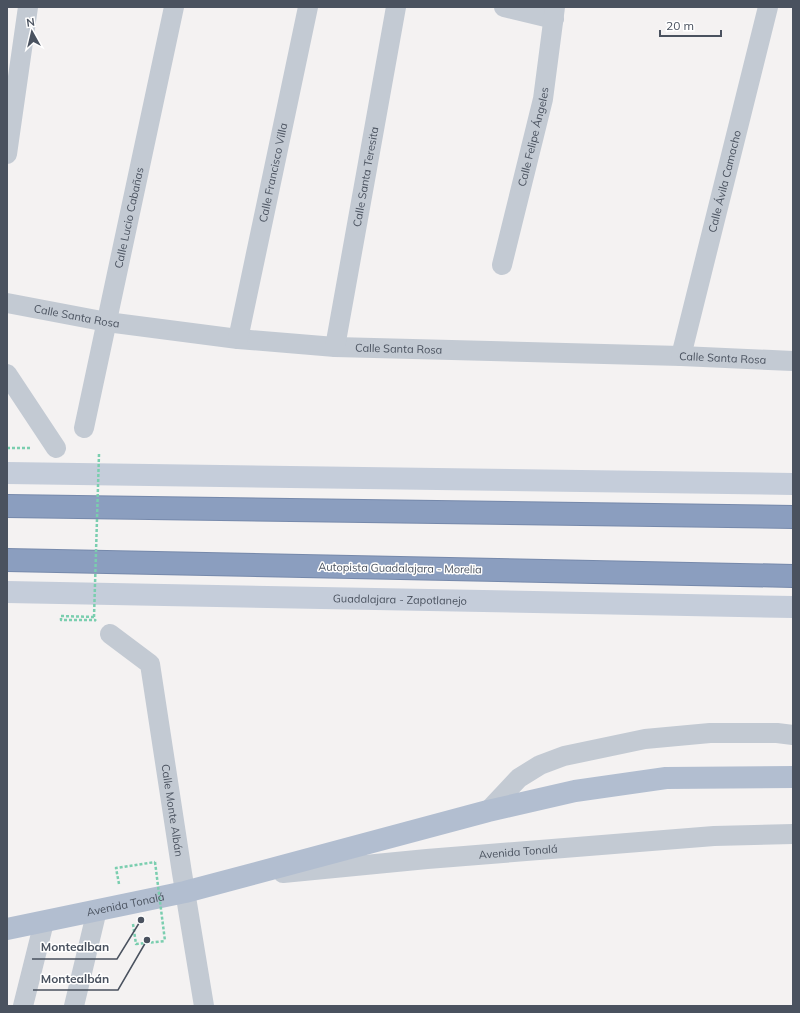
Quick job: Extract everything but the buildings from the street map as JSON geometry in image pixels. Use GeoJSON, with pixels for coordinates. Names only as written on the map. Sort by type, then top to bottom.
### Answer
{"type":"FeatureCollection","features":[{"type":"Feature","properties":{"kind":"highway"},"geometry":{"type":"LineString","coordinates":[[7,506],[793,517]]}},
{"type":"Feature","properties":{"kind":"highway","name":"Autopista Guadalajara - Morelia"},"geometry":{"type":"LineString","coordinates":[[7,560],[793,576]]}},
{"type":"Feature","properties":{"kind":"main road","name":"Avenida Tonalá"},"geometry":{"type":"LineString","coordinates":[[7,929],[185,892],[488,811],[575,791],[666,778],[793,778]]}},
{"type":"Feature","properties":{"kind":"street"},"geometry":{"type":"LineString","coordinates":[[7,154],[28,7]]}},
{"type":"Feature","properties":{"kind":"street","name":"Calle Lucio Cabañas"},"geometry":{"type":"LineString","coordinates":[[84,428],[174,7]]}},
{"type":"Feature","properties":{"kind":"street","name":"Calle Francisco Villa"},"geometry":{"type":"LineString","coordinates":[[238,339],[308,7]]}},
{"type":"Feature","properties":{"kind":"street","name":"Calle Santa Teresita"},"geometry":{"type":"LineString","coordinates":[[335,347],[396,7]]}},
{"type":"Feature","properties":{"kind":"street"},"geometry":{"type":"LineString","coordinates":[[504,7],[555,13]]}},
{"type":"Feature","properties":{"kind":"street","name":"Calle Ávila Camacho"},"geometry":{"type":"LineString","coordinates":[[682,356],[768,7]]}},
{"type":"Feature","properties":{"kind":"street","name":"Calle Felipe Ángeles"},"geometry":{"type":"LineString","coordinates":[[502,264],[543,98],[555,13]]}},
{"type":"Feature","properties":{"kind":"street","name":"Calle Santa Rosa"},"geometry":{"type":"LineString","coordinates":[[7,303],[107,322],[238,339],[335,347],[682,356],[793,361]]}},
{"type":"Feature","properties":{"kind":"street"},"geometry":{"type":"LineString","coordinates":[[7,374],[56,448]]}},
{"type":"Feature","properties":{"kind":"street"},"geometry":{"type":"LineString","coordinates":[[7,472],[793,484]]}},
{"type":"Feature","properties":{"kind":"street","name":"Guadalajara - Zapotlanejo"},"geometry":{"type":"LineString","coordinates":[[7,592],[793,607]]}},
{"type":"Feature","properties":{"kind":"street","name":"Calle Monte Albán"},"geometry":{"type":"LineString","coordinates":[[110,634],[150,664],[204,1006]]}},
{"type":"Feature","properties":{"kind":"street"},"geometry":{"type":"LineString","coordinates":[[488,811],[519,778],[540,765],[564,756],[644,739],[703,734],[793,735]]}},
{"type":"Feature","properties":{"kind":"street","name":"Avenida Tonalá"},"geometry":{"type":"LineString","coordinates":[[243,876],[427,859],[698,837],[793,834]]}},
{"type":"Feature","properties":{"kind":"street"},"geometry":{"type":"LineString","coordinates":[[74,1006],[97,910]]}},
{"type":"Feature","properties":{"kind":"street"},"geometry":{"type":"LineString","coordinates":[[23,1006],[44,922]]}},
{"type":"Feature","properties":{"kind":"path"},"geometry":{"type":"LineString","coordinates":[[99,454],[94,617],[61,616],[61,620],[95,620],[110,634]]}},
{"type":"Feature","properties":{"kind":"path"},"geometry":{"type":"LineString","coordinates":[[116,868],[155,862],[165,941],[136,944]]}},
{"type":"Feature","properties":{"kind":"place","name":"Montealban"},"geometry":{"type":"Point","coordinates":[141,920]}},
{"type":"Feature","properties":{"kind":"place","name":"Montealbán"},"geometry":{"type":"Point","coordinates":[147,940]}}]}
